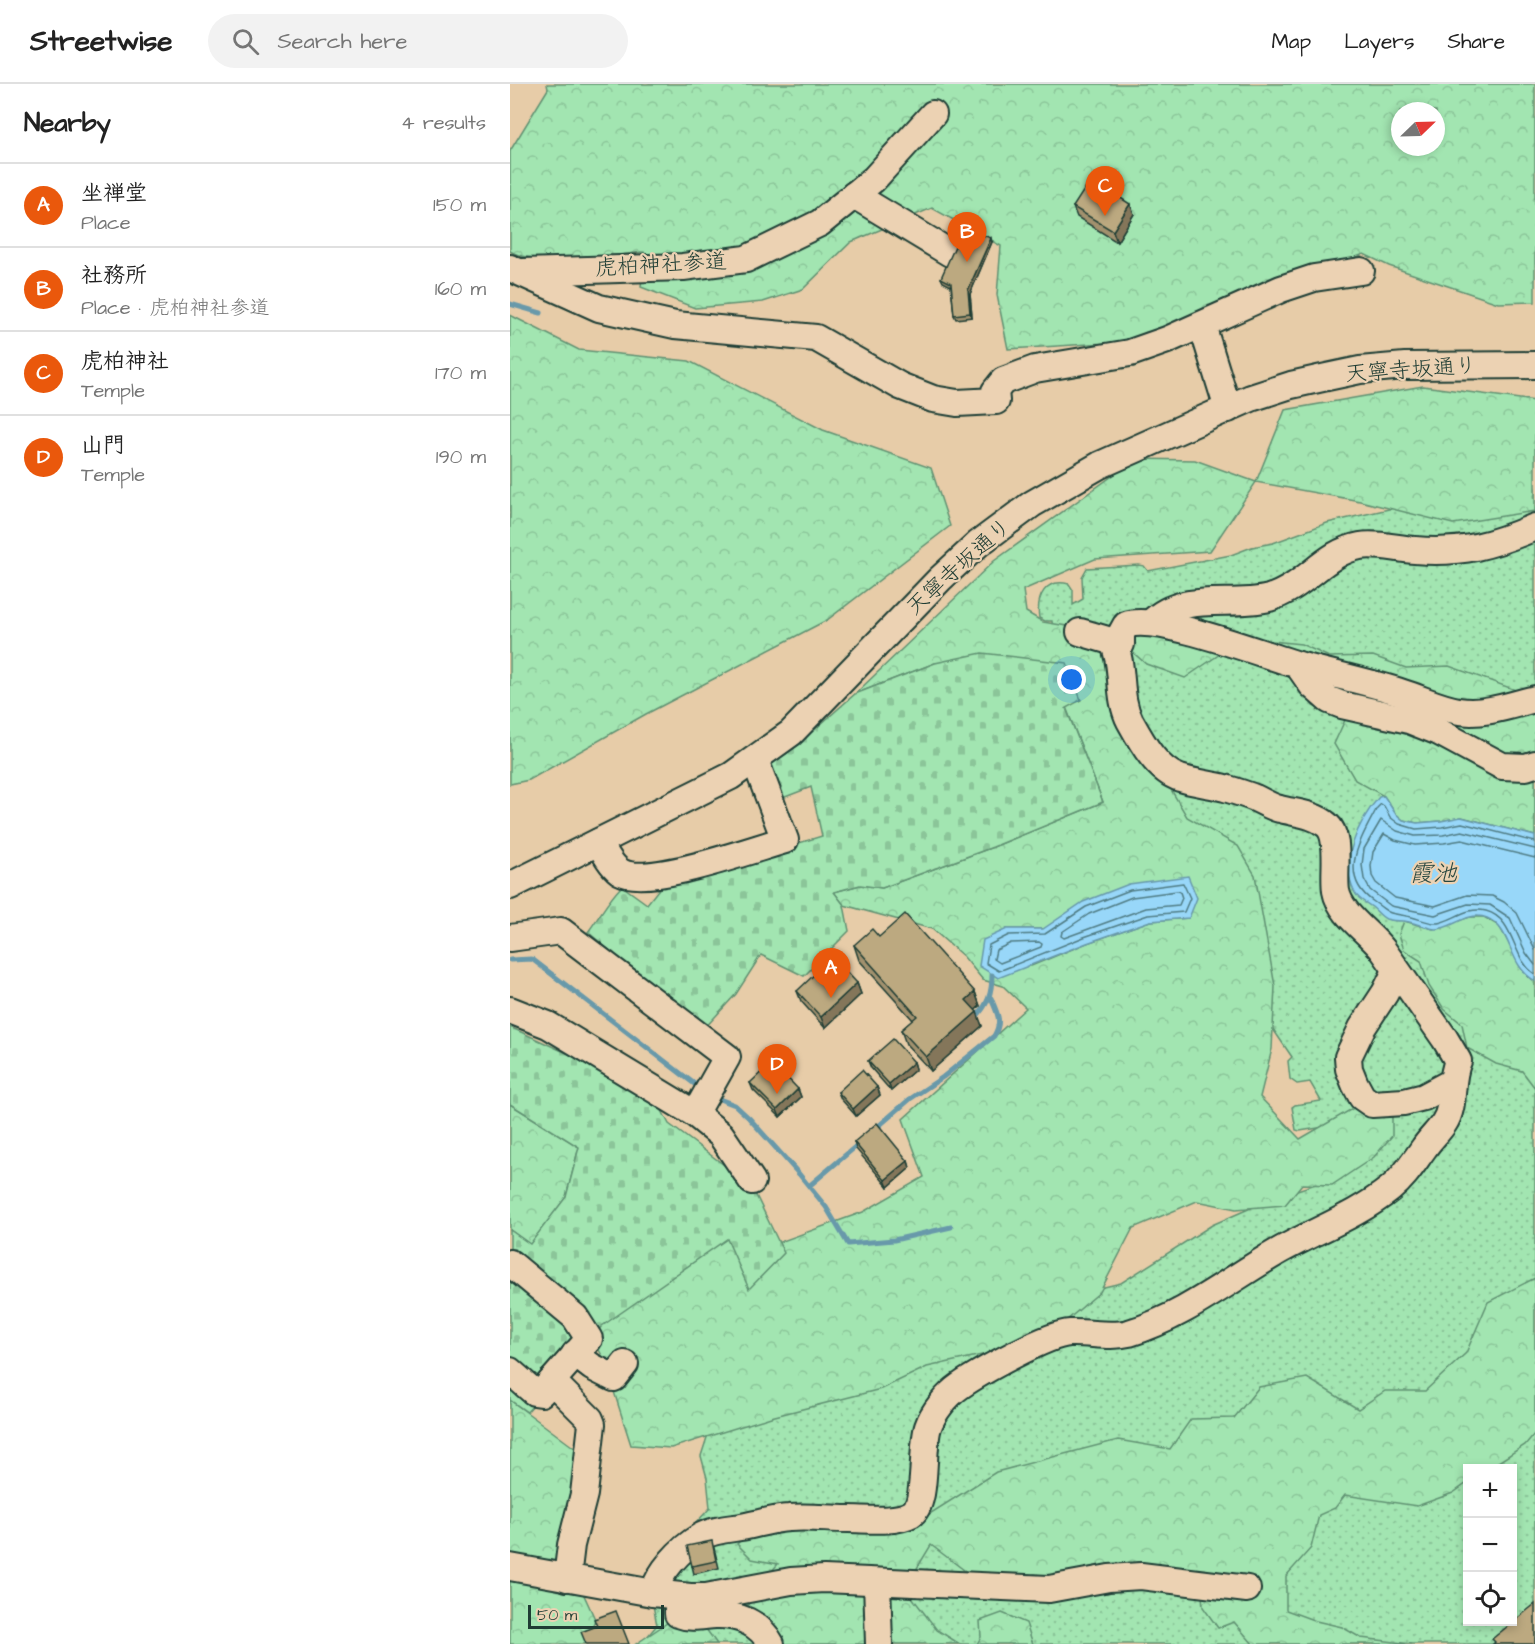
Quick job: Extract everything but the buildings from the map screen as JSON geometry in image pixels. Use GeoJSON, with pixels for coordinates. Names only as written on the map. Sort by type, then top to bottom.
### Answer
{"type":"FeatureCollection","features":[{"type":"Feature","properties":{"kind":"street","name":"虎柏神社参道"},"geometry":{"type":"LineString","coordinates":[[513,270],[683,267],[746,260],[820,223],[874,179],[933,114]]}},
{"type":"Feature","properties":{"kind":"street"},"geometry":{"type":"LineString","coordinates":[[854,195],[950,253]]}},
{"type":"Feature","properties":{"kind":"street"},"geometry":{"type":"LineString","coordinates":[[513,270],[599,308],[675,325],[816,338],[900,386],[933,399],[957,403],[996,401],[995,391],[1003,381],[1035,369],[1130,353],[1202,325],[1281,289],[1314,278],[1361,271]]}},
{"type":"Feature","properties":{"kind":"street"},"geometry":{"type":"LineString","coordinates":[[1202,325],[1228,409]]}},
{"type":"Feature","properties":{"kind":"street","name":"天寧寺坂通り"},"geometry":{"type":"LineString","coordinates":[[510,886],[731,776],[754,760],[791,733],[940,579],[1000,526],[1059,487],[1100,465],[1251,398],[1291,385],[1360,370],[1405,366],[1535,365]]}},
{"type":"Feature","properties":{"kind":"street"},"geometry":{"type":"LineString","coordinates":[[1151,623],[1164,613],[1187,604],[1247,601],[1273,597],[1304,580],[1338,555],[1352,548],[1369,545],[1415,550],[1460,551],[1494,544],[1535,527]]}},
{"type":"Feature","properties":{"kind":"street"},"geometry":{"type":"LineString","coordinates":[[1080,632],[1121,644],[1121,634],[1126,625],[1151,623],[1206,636],[1298,665],[1401,692],[1461,712],[1490,710],[1535,699]]}},
{"type":"Feature","properties":{"kind":"street"},"geometry":{"type":"LineString","coordinates":[[771,1644],[751,1622],[720,1615],[689,1618],[678,1614],[666,1595],[659,1577],[666,1567],[693,1542],[708,1533],[789,1518],[888,1519],[914,1513],[919,1506],[922,1492],[927,1429],[942,1404],[958,1388],[996,1365],[1060,1334],[1112,1336],[1128,1333],[1183,1310],[1300,1239],[1352,1215],[1402,1179],[1438,1132],[1450,1112],[1452,1082],[1458,1062],[1374,938],[1342,907],[1336,894],[1334,878],[1336,842],[1328,826],[1309,816],[1268,805],[1255,798],[1178,777],[1159,762],[1128,718],[1123,703],[1117,651],[1113,642]]}},
{"type":"Feature","properties":{"kind":"street"},"geometry":{"type":"LineString","coordinates":[[1298,665],[1312,685],[1329,700],[1409,720],[1439,732],[1502,766],[1526,767],[1535,764]]}},
{"type":"Feature","properties":{"kind":"street"},"geometry":{"type":"LineString","coordinates":[[599,842],[621,872],[651,876],[707,863],[785,840],[754,760]]}},
{"type":"Feature","properties":{"kind":"street"},"geometry":{"type":"LineString","coordinates":[[510,938],[561,931],[727,1057],[704,1099]]}},
{"type":"Feature","properties":{"kind":"street"},"geometry":{"type":"LineString","coordinates":[[1396,971],[1385,993],[1362,1028],[1348,1057],[1349,1069],[1355,1084],[1362,1097],[1372,1104],[1404,1102],[1424,1096],[1452,1082]]}},
{"type":"Feature","properties":{"kind":"street"},"geometry":{"type":"LineString","coordinates":[[510,1010],[548,1025],[704,1099],[732,1133],[752,1181]]}},
{"type":"Feature","properties":{"kind":"street"},"geometry":{"type":"LineString","coordinates":[[510,1263],[575,1317],[589,1339],[541,1393],[534,1392],[510,1371]]}},
{"type":"Feature","properties":{"kind":"street"},"geometry":{"type":"LineString","coordinates":[[575,1354],[592,1367],[614,1378],[625,1364]]}},
{"type":"Feature","properties":{"kind":"street"},"geometry":{"type":"LineString","coordinates":[[552,1381],[590,1419],[593,1430],[584,1494],[571,1545],[567,1578]]}},
{"type":"Feature","properties":{"kind":"street"},"geometry":{"type":"LineString","coordinates":[[510,1567],[666,1595],[706,1597],[804,1580],[1049,1589],[1109,1578],[1141,1576],[1247,1589]]}},
{"type":"Feature","properties":{"kind":"street"},"geometry":{"type":"LineString","coordinates":[[877,1582],[879,1644]]}},
{"type":"Feature","properties":{"kind":"green space"},"geometry":{"type":"Polygon","coordinates":[[[547,84],[1535,84],[1535,302],[1498,303],[1389,266],[1364,254],[1122,342],[1008,349],[997,295],[1001,246],[932,208],[851,242],[803,289],[763,302],[695,308],[641,287],[644,252],[555,260],[522,256],[510,251],[510,151],[548,89],[547,84]]]}},
{"type":"Feature","properties":{"kind":"green space"},"geometry":{"type":"Polygon","coordinates":[[[510,315],[579,350],[689,361],[823,430],[931,468],[950,526],[827,620],[646,714],[529,780],[510,784],[510,315]]]}},
{"type":"Feature","properties":{"kind":"green space"},"geometry":{"type":"Polygon","coordinates":[[[1423,386],[1535,401],[1535,511],[1453,524],[1360,501],[1256,482],[1285,410],[1423,386]]]}},
{"type":"Feature","properties":{"kind":"green space"},"geometry":{"type":"Polygon","coordinates":[[[1136,459],[1195,460],[1256,482],[1210,551],[1095,559],[1023,590],[1026,612],[1043,622],[1067,626],[1076,638],[1160,629],[1301,644],[1329,657],[1373,656],[1406,668],[1449,666],[1535,697],[1535,836],[1462,817],[1417,823],[1403,820],[1395,813],[1384,796],[1355,780],[1334,744],[1345,720],[1313,706],[1294,671],[1223,652],[1185,678],[1146,664],[1119,640],[1135,728],[1187,817],[1238,846],[1255,875],[1275,986],[1272,1049],[1260,1097],[1300,1139],[1357,1106],[1392,1115],[1392,1136],[1374,1157],[1332,1185],[1302,1184],[1285,1205],[1236,1209],[1197,1201],[1133,1228],[1100,1292],[1041,1342],[927,1367],[881,1389],[771,1417],[671,1448],[631,1445],[603,1357],[560,1282],[683,1210],[755,1251],[863,1212],[924,1177],[903,1119],[1026,1008],[1003,986],[983,980],[964,957],[932,929],[844,905],[834,892],[860,885],[882,888],[993,847],[1103,802],[1066,707],[935,663],[855,694],[994,561],[1136,459]],[[1189,918],[1043,929],[1007,929],[1031,966],[1150,921],[1189,918]]]}},
{"type":"Feature","properties":{"kind":"green space"},"geometry":{"type":"Polygon","coordinates":[[[1535,488],[1535,1644],[641,1644],[657,1625],[649,1585],[656,1565],[710,1508],[707,1478],[701,1456],[719,1400],[1037,1303],[1121,1283],[1212,1225],[1276,1197],[1328,1180],[1331,1126],[1296,1130],[1292,1107],[1321,1101],[1310,1082],[1297,1084],[1290,1079],[1288,1061],[1292,1057],[1256,1004],[1053,636],[1052,621],[1039,618],[1038,610],[1044,591],[1054,584],[1069,584],[1073,590],[1073,605],[1083,599],[1082,577],[1087,568],[1139,565],[1144,566],[1148,571],[1231,555],[1252,547],[1273,543],[1327,523],[1402,506],[1535,488]]]}},
{"type":"Feature","properties":{"kind":"green space"},"geometry":{"type":"Polygon","coordinates":[[[982,653],[1067,663],[1081,700],[1066,708],[1103,802],[993,847],[882,888],[860,885],[834,892],[844,905],[849,931],[804,976],[761,955],[736,994],[703,1030],[588,932],[622,886],[647,904],[662,885],[822,836],[811,787],[780,799],[766,767],[803,740],[855,694],[935,663],[982,653]]]}},
{"type":"Feature","properties":{"kind":"green space"},"geometry":{"type":"Polygon","coordinates":[[[1470,917],[1484,917],[1499,926],[1528,977],[1535,981],[1535,1088],[1522,1071],[1496,1064],[1467,1048],[1462,1024],[1444,1009],[1429,986],[1421,961],[1404,950],[1399,934],[1404,921],[1433,929],[1470,917]]]}},
{"type":"Feature","properties":{"kind":"green space"},"geometry":{"type":"Polygon","coordinates":[[[510,1027],[582,1060],[658,1103],[669,1124],[751,1185],[784,1253],[749,1289],[727,1239],[602,1326],[527,1412],[510,1400],[510,1230],[530,1244],[566,1197],[579,1147],[510,1104],[510,1027]]]}},
{"type":"Feature","properties":{"kind":"green space"},"geometry":{"type":"Polygon","coordinates":[[[510,1104],[579,1147],[566,1197],[530,1245],[510,1230],[510,1104]]]}},
{"type":"Feature","properties":{"kind":"green space"},"geometry":{"type":"Polygon","coordinates":[[[1535,1278],[1535,1433],[1525,1445],[1495,1464],[1463,1464],[1463,1486],[1453,1493],[1417,1506],[1345,1495],[1335,1508],[1319,1515],[1311,1548],[1286,1576],[1286,1610],[1316,1621],[1342,1627],[1361,1638],[1412,1644],[1253,1644],[1234,1622],[1218,1628],[1203,1607],[1201,1585],[1119,1590],[1035,1574],[1003,1582],[972,1576],[931,1545],[905,1588],[937,1630],[960,1644],[774,1644],[752,1614],[746,1599],[778,1564],[752,1559],[737,1544],[762,1519],[909,1527],[996,1472],[1118,1440],[1170,1449],[1191,1419],[1234,1418],[1259,1387],[1307,1378],[1358,1409],[1385,1391],[1425,1391],[1466,1353],[1488,1302],[1535,1278]]]}},
{"type":"Feature","properties":{"kind":"green space"},"geometry":{"type":"Polygon","coordinates":[[[510,1400],[584,1455],[578,1582],[595,1619],[588,1644],[510,1644],[510,1400]]]}},
{"type":"Feature","properties":{"kind":"green space"},"geometry":{"type":"Polygon","coordinates":[[[1002,1613],[1026,1623],[1033,1644],[977,1644],[981,1637],[980,1621],[1002,1613]]]}},
{"type":"Feature","properties":{"kind":"green space"},"geometry":{"type":"Polygon","coordinates":[[[667,1623],[706,1629],[717,1644],[636,1644],[667,1623]]]}},
{"type":"Feature","properties":{"kind":"water","name":"霞池"},"geometry":{"type":"Polygon","coordinates":[[[1384,796],[1395,813],[1403,820],[1417,823],[1461,817],[1535,836],[1535,981],[1519,966],[1502,930],[1487,918],[1473,916],[1447,927],[1435,929],[1386,919],[1356,895],[1350,881],[1349,869],[1353,842],[1364,817],[1379,797],[1384,796]]]}},
{"type":"Feature","properties":{"kind":"water"},"geometry":{"type":"Polygon","coordinates":[[[1188,876],[1197,898],[1189,918],[1150,921],[998,978],[979,966],[983,940],[1007,929],[1043,929],[1083,902],[1129,884],[1188,876]]]}},
{"type":"Feature","properties":{"kind":"waterway"},"geometry":{"type":"LineString","coordinates":[[510,304],[541,313]]}},
{"type":"Feature","properties":{"kind":"waterway"},"geometry":{"type":"LineString","coordinates":[[510,960],[532,959],[701,1089]]}},
{"type":"Feature","properties":{"kind":"waterway"},"geometry":{"type":"LineString","coordinates":[[975,1018],[988,998],[992,975]]}},
{"type":"Feature","properties":{"kind":"waterway"},"geometry":{"type":"LineString","coordinates":[[874,1130],[910,1099],[943,1077],[994,1036],[999,1021],[991,998]]}},
{"type":"Feature","properties":{"kind":"waterway"},"geometry":{"type":"LineString","coordinates":[[714,1097],[735,1105],[749,1118],[826,1207],[848,1244],[894,1240],[951,1227]]}},
{"type":"Feature","properties":{"kind":"waterway"},"geometry":{"type":"LineString","coordinates":[[809,1186],[861,1142]]}},
{"type":"Feature","properties":{"kind":"place","name":"虎柏神社"},"geometry":{"type":"Point","coordinates":[1105,216]}},
{"type":"Feature","properties":{"kind":"place","name":"社務所"},"geometry":{"type":"Point","coordinates":[967,262]}},
{"type":"Feature","properties":{"kind":"place","name":"坐禅堂"},"geometry":{"type":"Point","coordinates":[831,998]}},
{"type":"Feature","properties":{"kind":"place","name":"山門"},"geometry":{"type":"Point","coordinates":[777,1094]}}]}
